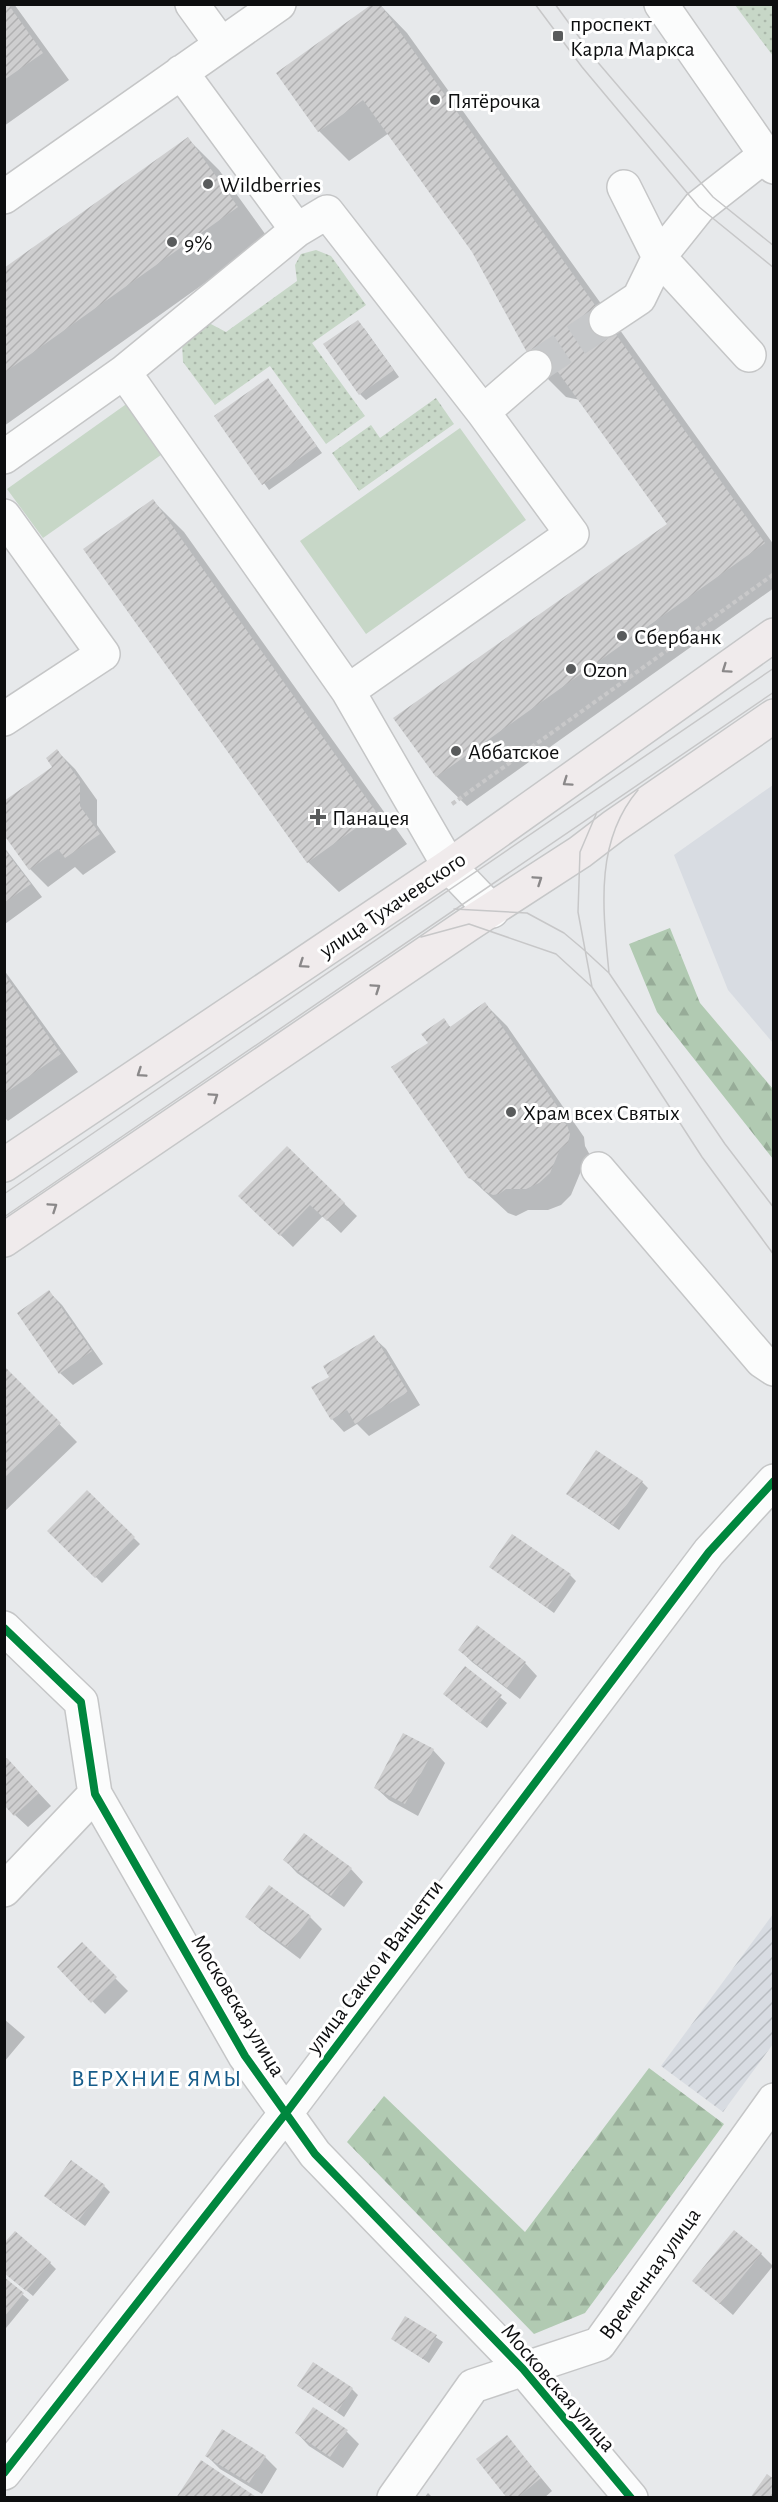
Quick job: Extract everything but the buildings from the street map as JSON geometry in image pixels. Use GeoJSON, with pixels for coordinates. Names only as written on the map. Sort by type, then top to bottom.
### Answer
{"type":"FeatureCollection","features":[{"type":"Feature","properties":{"kind":"main road","name":"улица Тухачевского"},"geometry":{"type":"LineString","coordinates":[[4,1165],[449,866],[774,635]]}},
{"type":"Feature","properties":{"kind":"main road"},"geometry":{"type":"LineString","coordinates":[[4,1240],[580,852],[774,716]]}},
{"type":"Feature","properties":{"kind":"street"},"geometry":{"type":"LineString","coordinates":[[192,4],[221,44]]}},
{"type":"Feature","properties":{"kind":"street"},"geometry":{"type":"LineString","coordinates":[[4,197],[279,4]]}},
{"type":"Feature","properties":{"kind":"street"},"geometry":{"type":"LineString","coordinates":[[606,320],[639,298],[659,257],[699,207],[769,161],[661,4]]}},
{"type":"Feature","properties":{"kind":"street"},"geometry":{"type":"LineString","coordinates":[[181,72],[297,230]]}},
{"type":"Feature","properties":{"kind":"street"},"geometry":{"type":"LineString","coordinates":[[624,188],[659,257],[749,355]]}},
{"type":"Feature","properties":{"kind":"street"},"geometry":{"type":"LineString","coordinates":[[4,457],[124,372],[297,230],[327,212],[483,411],[572,534],[348,691]]}},
{"type":"Feature","properties":{"kind":"street"},"geometry":{"type":"LineString","coordinates":[[483,411],[535,368]]}},
{"type":"Feature","properties":{"kind":"street"},"geometry":{"type":"LineString","coordinates":[[124,372],[348,691],[449,866],[492,911]]}},
{"type":"Feature","properties":{"kind":"street"},"geometry":{"type":"LineString","coordinates":[[4,516],[103,654],[4,719]]}},
{"type":"Feature","properties":{"kind":"street"},"geometry":{"type":"LineString","coordinates":[[598,1169],[762,1361],[774,1369]]}},
{"type":"Feature","properties":{"kind":"street","name":"улица Сакко и Ванцетти"},"geometry":{"type":"LineString","coordinates":[[4,2473],[286,2113],[709,1552],[774,1481]]}},
{"type":"Feature","properties":{"kind":"street","name":"Московская улица"},"geometry":{"type":"LineString","coordinates":[[4,1628],[81,1702],[95,1794],[244,2056],[315,2154],[523,2369],[632,2498]]}},
{"type":"Feature","properties":{"kind":"street"},"geometry":{"type":"LineString","coordinates":[[4,1890],[95,1794]]}},
{"type":"Feature","properties":{"kind":"street","name":"Временная улица"},"geometry":{"type":"LineString","coordinates":[[394,2498],[473,2386],[599,2344],[774,2100]]}},
{"type":"Feature","properties":{"kind":"path"},"geometry":{"type":"LineString","coordinates":[[424,823],[774,574]]}},
{"type":"Feature","properties":{"kind":"shaded area"},"geometry":{"type":"Polygon","coordinates":[[[773,785],[773,1043],[728,990],[674,855],[773,785]]]}},
{"type":"Feature","properties":{"kind":"shaded area"},"geometry":{"type":"Polygon","coordinates":[[[773,1914],[773,2044],[723,2112],[661,2066],[773,1914]]]}},
{"type":"Feature","properties":{"kind":"green space"},"geometry":{"type":"Polygon","coordinates":[[[735,5],[773,5],[773,56],[735,5]]]}},
{"type":"Feature","properties":{"kind":"green space"},"geometry":{"type":"Polygon","coordinates":[[[316,250],[331,256],[366,305],[312,343],[365,416],[326,444],[270,366],[215,405],[183,362],[182,343],[209,323],[226,332],[297,281],[295,265],[301,254],[316,250]]]}},
{"type":"Feature","properties":{"kind":"green space"},"geometry":{"type":"Polygon","coordinates":[[[436,398],[454,424],[359,491],[332,453],[371,425],[380,438],[436,398]]]}},
{"type":"Feature","properties":{"kind":"green space"},"geometry":{"type":"Polygon","coordinates":[[[132,400],[168,450],[43,538],[7,489],[132,400]]]}},
{"type":"Feature","properties":{"kind":"green space"},"geometry":{"type":"Polygon","coordinates":[[[460,428],[526,520],[366,634],[300,541],[460,428]]]}},
{"type":"Feature","properties":{"kind":"green space"},"geometry":{"type":"Polygon","coordinates":[[[670,928],[700,1003],[773,1089],[773,1159],[657,1012],[629,944],[670,928]]]}},
{"type":"Feature","properties":{"kind":"green space"},"geometry":{"type":"Polygon","coordinates":[[[649,2068],[724,2124],[585,2313],[534,2334],[347,2142],[384,2096],[525,2232],[649,2068]]]}},
{"type":"Feature","properties":{"kind":"tunnel"},"geometry":{"type":"LineString","coordinates":[[535,367],[606,320]]}},
{"type":"Feature","properties":{"kind":"tram line"},"geometry":{"type":"LineString","coordinates":[[535,4],[582,67],[699,207],[774,268]]}},
{"type":"Feature","properties":{"kind":"tram line"},"geometry":{"type":"LineString","coordinates":[[555,4],[595,59],[713,197],[774,246]]}},
{"type":"Feature","properties":{"kind":"tram line"},"geometry":{"type":"LineString","coordinates":[[4,1194],[774,668]]}},
{"type":"Feature","properties":{"kind":"tram line"},"geometry":{"type":"LineString","coordinates":[[4,1217],[774,692]]}},
{"type":"Feature","properties":{"kind":"tram line"},"geometry":{"type":"LineString","coordinates":[[609,973],[604,901],[608,854],[614,832],[624,810],[638,790]]}},
{"type":"Feature","properties":{"kind":"tram line"},"geometry":{"type":"LineString","coordinates":[[592,987],[578,912],[580,852],[597,812]]}},
{"type":"Feature","properties":{"kind":"tram line"},"geometry":{"type":"LineString","coordinates":[[454,909],[527,913],[564,933],[609,973],[725,1144],[774,1208]]}},
{"type":"Feature","properties":{"kind":"tram line"},"geometry":{"type":"LineString","coordinates":[[421,937],[469,924],[556,954],[592,987],[702,1157],[774,1255]]}},
{"type":"Feature","properties":{"kind":"cycle path"},"geometry":{"type":"LineString","coordinates":[[4,2473],[286,2113],[709,1552],[774,1481]]}},
{"type":"Feature","properties":{"kind":"cycle path"},"geometry":{"type":"LineString","coordinates":[[4,1628],[81,1702],[95,1794],[245,2056],[315,2154],[523,2369],[631,2498]]}},
{"type":"Feature","properties":{"kind":"place","name":"проспект Карла Маркса"},"geometry":{"type":"Point","coordinates":[558,36]}},
{"type":"Feature","properties":{"kind":"place","name":"Пятёрочка"},"geometry":{"type":"Point","coordinates":[435,100]}},
{"type":"Feature","properties":{"kind":"place","name":"Wildberries"},"geometry":{"type":"Point","coordinates":[208,184]}},
{"type":"Feature","properties":{"kind":"place","name":"9%"},"geometry":{"type":"Point","coordinates":[172,242]}},
{"type":"Feature","properties":{"kind":"place","name":"Сбербанк"},"geometry":{"type":"Point","coordinates":[622,636]}},
{"type":"Feature","properties":{"kind":"place","name":"Ozon"},"geometry":{"type":"Point","coordinates":[571,669]}},
{"type":"Feature","properties":{"kind":"place","name":"Аббатское"},"geometry":{"type":"Point","coordinates":[456,751]}},
{"type":"Feature","properties":{"kind":"place","name":"Панацея"},"geometry":{"type":"Point","coordinates":[318,817]}},
{"type":"Feature","properties":{"kind":"place","name":"Храм всех Святых"},"geometry":{"type":"Point","coordinates":[511,1112]}},
{"type":"Feature","properties":{"kind":"district","name":"ВЕРХНИЕ ЯМЫ"},"geometry":{"type":"Point","coordinates":[157,2078]}}]}
